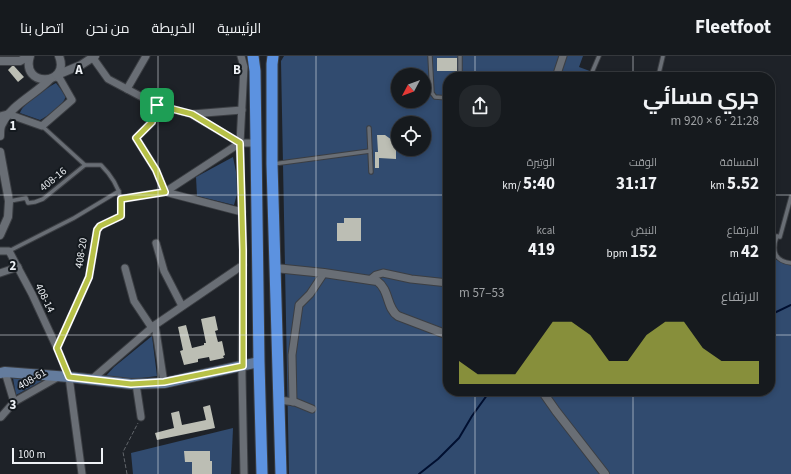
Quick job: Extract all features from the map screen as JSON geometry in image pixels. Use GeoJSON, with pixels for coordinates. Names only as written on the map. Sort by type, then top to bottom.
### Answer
{"type":"FeatureCollection","features":[{"type":"Feature","properties":{"kind":"highway"},"geometry":{"type":"LineString","coordinates":[[253,56],[255,71],[255,143],[262,474]]}},
{"type":"Feature","properties":{"kind":"highway"},"geometry":{"type":"LineString","coordinates":[[273,56],[272,164],[281,474]]}},
{"type":"Feature","properties":{"kind":"main road"},"geometry":{"type":"LineString","coordinates":[[3,372],[69,377],[120,384],[136,384],[164,382],[259,362]]}},
{"type":"Feature","properties":{"kind":"street"},"geometry":{"type":"LineString","coordinates":[[0,61],[20,61],[29,56]]}},
{"type":"Feature","properties":{"kind":"street"},"geometry":{"type":"LineString","coordinates":[[29,56],[28,62],[33,75],[40,86],[38,90]]}},
{"type":"Feature","properties":{"kind":"street"},"geometry":{"type":"LineString","coordinates":[[128,89],[146,56]]}},
{"type":"Feature","properties":{"kind":"street"},"geometry":{"type":"LineString","coordinates":[[241,56],[244,67],[240,143],[243,265],[242,318],[244,474]]}},
{"type":"Feature","properties":{"kind":"street"},"geometry":{"type":"LineString","coordinates":[[558,72],[563,56]]}},
{"type":"Feature","properties":{"kind":"street"},"geometry":{"type":"LineString","coordinates":[[16,61],[33,75],[45,80],[73,69],[94,57],[108,79],[157,105],[192,114],[240,143],[255,143]]}},
{"type":"Feature","properties":{"kind":"street"},"geometry":{"type":"LineString","coordinates":[[60,59],[64,65],[73,69]]}},
{"type":"Feature","properties":{"kind":"street"},"geometry":{"type":"LineString","coordinates":[[0,136],[4,115],[52,78],[61,68],[60,59]]}},
{"type":"Feature","properties":{"kind":"street"},"geometry":{"type":"LineString","coordinates":[[4,115],[42,126],[72,100],[60,79],[52,78]]}},
{"type":"Feature","properties":{"kind":"street"},"geometry":{"type":"LineString","coordinates":[[157,105],[152,122],[136,138],[156,170],[165,192]]}},
{"type":"Feature","properties":{"kind":"street"},"geometry":{"type":"LineString","coordinates":[[192,114],[242,110]]}},
{"type":"Feature","properties":{"kind":"street"},"geometry":{"type":"LineString","coordinates":[[165,192],[240,143]]}},
{"type":"Feature","properties":{"kind":"street"},"geometry":{"type":"LineString","coordinates":[[0,152],[9,201],[8,217],[1,230]]}},
{"type":"Feature","properties":{"kind":"street"},"geometry":{"type":"LineString","coordinates":[[121,199],[165,192],[242,212]]}},
{"type":"Feature","properties":{"kind":"street","name":"408-20"},"geometry":{"type":"LineString","coordinates":[[57,348],[89,277],[97,230],[100,226],[121,216],[121,199]]}},
{"type":"Feature","properties":{"kind":"street"},"geometry":{"type":"LineString","coordinates":[[156,243],[164,271],[182,306]]}},
{"type":"Feature","properties":{"kind":"street"},"geometry":{"type":"LineString","coordinates":[[0,251],[9,251]]}},
{"type":"Feature","properties":{"kind":"street","name":"408-14"},"geometry":{"type":"LineString","coordinates":[[9,251],[57,348],[69,377],[82,474]]}},
{"type":"Feature","properties":{"kind":"street"},"geometry":{"type":"LineString","coordinates":[[91,380],[153,326],[243,265]]}},
{"type":"Feature","properties":{"kind":"street"},"geometry":{"type":"LineString","coordinates":[[0,273],[18,268]]}},
{"type":"Feature","properties":{"kind":"street"},"geometry":{"type":"LineString","coordinates":[[125,268],[134,301],[153,326],[164,382]]}},
{"type":"Feature","properties":{"kind":"street"},"geometry":{"type":"LineString","coordinates":[[275,268],[324,273],[377,281],[382,285],[394,313],[398,316],[443,333]]}},
{"type":"Feature","properties":{"kind":"street"},"geometry":{"type":"LineString","coordinates":[[293,402],[292,355],[299,305],[310,294],[324,273]]}},
{"type":"Feature","properties":{"kind":"street"},"geometry":{"type":"LineString","coordinates":[[370,280],[376,275],[383,273],[411,279],[443,282]]}},
{"type":"Feature","properties":{"kind":"street"},"geometry":{"type":"LineString","coordinates":[[3,372],[14,402]]}},
{"type":"Feature","properties":{"kind":"street","name":"408-61"},"geometry":{"type":"LineString","coordinates":[[1,417],[14,402],[58,377]]}},
{"type":"Feature","properties":{"kind":"street"},"geometry":{"type":"LineString","coordinates":[[136,384],[141,418]]}},
{"type":"Feature","properties":{"kind":"street"},"geometry":{"type":"LineString","coordinates":[[546,396],[605,474]]}},
{"type":"Feature","properties":{"kind":"street"},"geometry":{"type":"LineString","coordinates":[[279,400],[293,402],[312,409]]}},
{"type":"Feature","properties":{"kind":"lane"},"geometry":{"type":"LineString","coordinates":[[430,56],[432,94],[436,97],[443,98]]}},
{"type":"Feature","properties":{"kind":"lane"},"geometry":{"type":"LineString","coordinates":[[460,56],[460,72]]}},
{"type":"Feature","properties":{"kind":"lane"},"geometry":{"type":"LineString","coordinates":[[592,72],[599,56]]}},
{"type":"Feature","properties":{"kind":"lane"},"geometry":{"type":"LineString","coordinates":[[659,72],[663,56]]}},
{"type":"Feature","properties":{"kind":"lane"},"geometry":{"type":"LineString","coordinates":[[42,126],[84,165],[101,165],[107,171],[119,191],[121,199]]}},
{"type":"Feature","properties":{"kind":"lane"},"geometry":{"type":"LineString","coordinates":[[369,128],[371,172]]}},
{"type":"Feature","properties":{"kind":"lane"},"geometry":{"type":"LineString","coordinates":[[272,164],[370,151]]}},
{"type":"Feature","properties":{"kind":"lane","name":"408-16"},"geometry":{"type":"LineString","coordinates":[[9,201],[26,198],[28,203],[43,199],[84,165]]}},
{"type":"Feature","properties":{"kind":"lane"},"geometry":{"type":"LineString","coordinates":[[9,251],[74,218],[119,191]]}},
{"type":"Feature","properties":{"kind":"lane"},"geometry":{"type":"LineString","coordinates":[[775,242],[777,236],[780,237],[791,197]]}},
{"type":"Feature","properties":{"kind":"lane"},"geometry":{"type":"LineString","coordinates":[[775,252],[782,261],[791,263]]}},
{"type":"Feature","properties":{"kind":"path"},"geometry":{"type":"LineString","coordinates":[[127,474],[123,452],[141,418]]}},
{"type":"Feature","properties":{"kind":"shaded area"},"geometry":{"type":"Polygon","coordinates":[[[284,56],[583,56],[579,67],[592,72],[443,72],[443,396],[775,396],[775,259],[791,264],[791,474],[289,474],[281,61],[284,56]]]}},
{"type":"Feature","properties":{"kind":"shaded area"},"geometry":{"type":"Polygon","coordinates":[[[56,83],[66,96],[55,110],[40,120],[20,113],[25,105],[41,92],[56,83]]]}},
{"type":"Feature","properties":{"kind":"shaded area"},"geometry":{"type":"Polygon","coordinates":[[[233,157],[239,187],[234,205],[197,196],[196,177],[233,157]]]}},
{"type":"Feature","properties":{"kind":"shaded area"},"geometry":{"type":"Polygon","coordinates":[[[152,336],[157,376],[134,379],[105,377],[114,367],[152,336]]]}},
{"type":"Feature","properties":{"kind":"shaded area"},"geometry":{"type":"Polygon","coordinates":[[[13,378],[44,380],[16,395],[13,378]]]}},
{"type":"Feature","properties":{"kind":"shaded area"},"geometry":{"type":"Polygon","coordinates":[[[233,428],[231,474],[133,474],[131,453],[233,428]]]}},
{"type":"Feature","properties":{"kind":"building"},"geometry":{"type":"Polygon","coordinates":[[[437,58],[457,58],[457,71],[437,71],[437,58]]]}},
{"type":"Feature","properties":{"kind":"building"},"geometry":{"type":"Polygon","coordinates":[[[14,66],[24,77],[18,82],[8,70],[14,66]]]}},
{"type":"Feature","properties":{"kind":"building"},"geometry":{"type":"Polygon","coordinates":[[[377,135],[385,135],[391,139],[391,156],[396,156],[396,159],[379,158],[379,168],[375,168],[375,152],[378,152],[377,135]]]}},
{"type":"Feature","properties":{"kind":"building"},"geometry":{"type":"Polygon","coordinates":[[[344,218],[361,218],[361,241],[337,241],[337,223],[344,223],[344,218]]]}},
{"type":"Feature","properties":{"kind":"building"},"geometry":{"type":"Polygon","coordinates":[[[215,316],[218,330],[215,331],[218,342],[222,341],[225,355],[223,356],[224,358],[210,361],[209,357],[198,359],[198,362],[184,365],[180,351],[183,350],[178,327],[186,325],[192,348],[204,345],[204,343],[206,343],[201,319],[215,316]]]}},
{"type":"Feature","properties":{"kind":"building"},"geometry":{"type":"Polygon","coordinates":[[[210,405],[215,428],[157,440],[155,433],[174,428],[171,413],[179,411],[182,425],[206,420],[203,407],[210,405]]]}},
{"type":"Feature","properties":{"kind":"building"},"geometry":{"type":"Polygon","coordinates":[[[184,451],[210,451],[212,474],[192,474],[192,462],[185,462],[184,451]]]}},
{"type":"Feature","properties":{"kind":"waterway"},"geometry":{"type":"LineString","coordinates":[[775,313],[791,305]]}},
{"type":"Feature","properties":{"kind":"waterway"},"geometry":{"type":"LineString","coordinates":[[419,474],[438,459],[459,438],[486,396]]}},
{"type":"Feature","properties":{"kind":"route"},"geometry":{"type":"LineString","coordinates":[[157,105],[192,114],[240,143],[243,250],[243,366],[164,382],[131,384],[69,377],[57,348],[89,277],[97,230],[100,226],[110,220],[121,216],[121,199],[165,192],[156,170],[136,138],[152,122],[157,105]]}}]}
